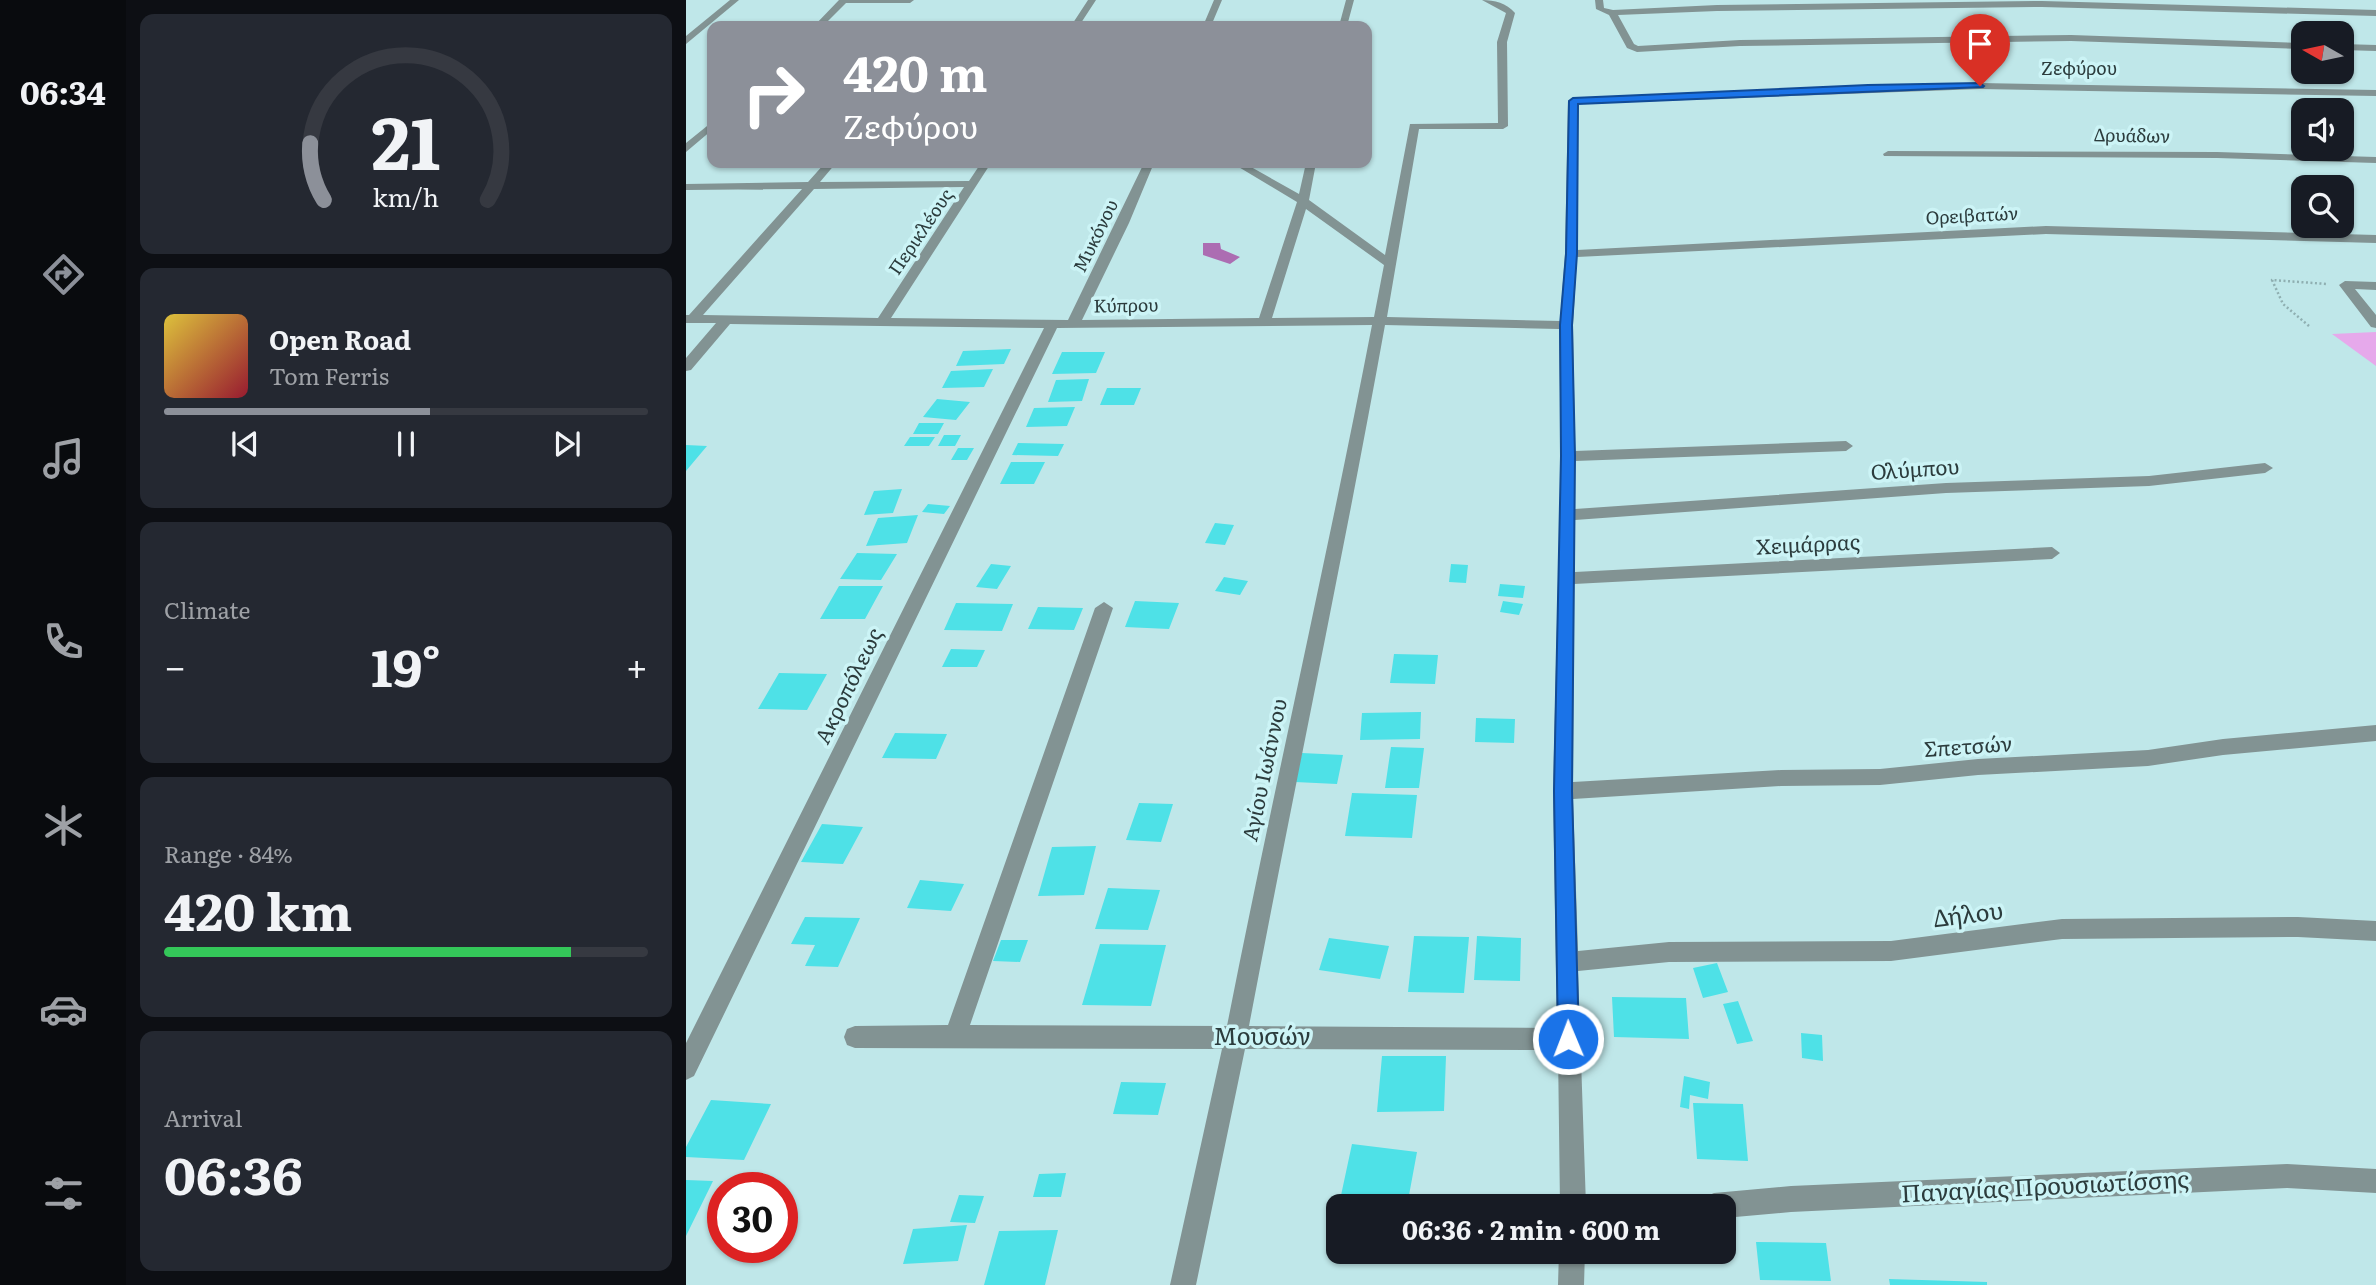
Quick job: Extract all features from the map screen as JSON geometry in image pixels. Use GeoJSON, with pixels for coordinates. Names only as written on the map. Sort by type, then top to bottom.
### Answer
{"type":"FeatureCollection","features":[{"type":"Feature","properties":{"kind":"street"},"geometry":{"type":"LineString","coordinates":[[709,21],[735,0]]}},
{"type":"Feature","properties":{"kind":"street"},"geometry":{"type":"LineString","coordinates":[[823,21],[844,0],[909,0]]}},
{"type":"Feature","properties":{"kind":"street"},"geometry":{"type":"LineString","coordinates":[[1077,21],[1091,0]]}},
{"type":"Feature","properties":{"kind":"street"},"geometry":{"type":"LineString","coordinates":[[1209,21],[1218,0]]}},
{"type":"Feature","properties":{"kind":"street"},"geometry":{"type":"LineString","coordinates":[[1344,21],[1350,0]]}},
{"type":"Feature","properties":{"kind":"street","name":"Αγίου Ιωάννου"},"geometry":{"type":"LineString","coordinates":[[1184,1285],[1236,1037],[1277,822],[1352,469],[1414,127],[1503,126],[1502,42],[1511,13],[1506,8],[1486,0]]}},
{"type":"Feature","properties":{"kind":"street"},"geometry":{"type":"LineString","coordinates":[[1599,0],[1600,9],[1612,13],[1714,4],[2042,4],[2374,15]]}},
{"type":"Feature","properties":{"kind":"street"},"geometry":{"type":"LineString","coordinates":[[2356,2],[2374,15]]}},
{"type":"Feature","properties":{"kind":"street"},"geometry":{"type":"LineString","coordinates":[[1612,13],[1630,46],[1637,49],[1740,43],[2071,38],[2291,46]]}},
{"type":"Feature","properties":{"kind":"street"},"geometry":{"type":"LineString","coordinates":[[686,40],[707,22]]}},
{"type":"Feature","properties":{"kind":"street"},"geometry":{"type":"LineString","coordinates":[[686,27],[701,27]]}},
{"type":"Feature","properties":{"kind":"street"},"geometry":{"type":"LineString","coordinates":[[2354,47],[2376,48]]}},
{"type":"Feature","properties":{"kind":"street","name":"Ζεφύρου"},"geometry":{"type":"LineString","coordinates":[[1571,254],[1573,101],[1868,88],[1980,86],[2376,93]]}},
{"type":"Feature","properties":{"kind":"street"},"geometry":{"type":"LineString","coordinates":[[686,149],[707,130]]}},
{"type":"Feature","properties":{"kind":"street","name":"Δρυάδων"},"geometry":{"type":"LineString","coordinates":[[1888,154],[2217,155],[2376,160]]}},
{"type":"Feature","properties":{"kind":"street"},"geometry":{"type":"LineString","coordinates":[[689,320],[827,168]]}},
{"type":"Feature","properties":{"kind":"street","name":"Περικλέους"},"geometry":{"type":"LineString","coordinates":[[883,320],[983,168]]}},
{"type":"Feature","properties":{"kind":"street","name":"Μυκόνου"},"geometry":{"type":"LineString","coordinates":[[1073,324],[1147,168]]}},
{"type":"Feature","properties":{"kind":"street"},"geometry":{"type":"LineString","coordinates":[[1246,168],[1303,201],[1390,264]]}},
{"type":"Feature","properties":{"kind":"street"},"geometry":{"type":"LineString","coordinates":[[1265,321],[1303,201],[1310,168]]}},
{"type":"Feature","properties":{"kind":"street"},"geometry":{"type":"LineString","coordinates":[[686,187],[974,184]]}},
{"type":"Feature","properties":{"kind":"street","name":"Ορειβατών"},"geometry":{"type":"LineString","coordinates":[[1571,254],[2046,230],[2376,239]]}},
{"type":"Feature","properties":{"kind":"street"},"geometry":{"type":"LineString","coordinates":[[1571,254],[1566,325],[1568,456],[1563,791],[1573,1194]]}},
{"type":"Feature","properties":{"kind":"street"},"geometry":{"type":"LineString","coordinates":[[2345,285],[2376,286]]}},
{"type":"Feature","properties":{"kind":"street"},"geometry":{"type":"LineString","coordinates":[[2345,285],[2376,324]]}},
{"type":"Feature","properties":{"kind":"street","name":"Κύπρου"},"geometry":{"type":"LineString","coordinates":[[689,320],[883,320],[1052,324],[1379,321],[1566,325]]}},
{"type":"Feature","properties":{"kind":"street"},"geometry":{"type":"LineString","coordinates":[[686,367],[726,320]]}},
{"type":"Feature","properties":{"kind":"street","name":"Ακροπόλεως"},"geometry":{"type":"LineString","coordinates":[[686,1068],[1052,324]]}},
{"type":"Feature","properties":{"kind":"street"},"geometry":{"type":"LineString","coordinates":[[1568,456],[1846,446]]}},
{"type":"Feature","properties":{"kind":"street","name":"Ολύμπου"},"geometry":{"type":"LineString","coordinates":[[1567,515],[1946,488],[2149,481],[2266,468]]}},
{"type":"Feature","properties":{"kind":"street","name":"Χειμάρρας"},"geometry":{"type":"LineString","coordinates":[[1566,578],[2052,553]]}},
{"type":"Feature","properties":{"kind":"street"},"geometry":{"type":"LineString","coordinates":[[955,1035],[1104,608]]}},
{"type":"Feature","properties":{"kind":"street","name":"Σπετσών"},"geometry":{"type":"LineString","coordinates":[[1563,791],[1781,778],[1880,777],[1978,767],[2148,758],[2223,747],[2376,733]]}},
{"type":"Feature","properties":{"kind":"street","name":"Δήλου"},"geometry":{"type":"LineString","coordinates":[[1567,962],[1669,952],[1891,951],[2062,929],[2298,927],[2376,931]]}},
{"type":"Feature","properties":{"kind":"street","name":"Μουσών"},"geometry":{"type":"LineString","coordinates":[[855,1037],[955,1035],[1568,1039]]}},
{"type":"Feature","properties":{"kind":"street","name":"Παναγίας Προυσιωτίσσης"},"geometry":{"type":"LineString","coordinates":[[1736,1204],[1791,1199],[2287,1176],[2376,1181]]}},
{"type":"Feature","properties":{"kind":"street"},"geometry":{"type":"LineString","coordinates":[[1571,1285],[1572,1264]]}},
{"type":"Feature","properties":{"kind":"path"},"geometry":{"type":"LineString","coordinates":[[2309,326],[2283,304],[2272,280],[2345,285]]}},
{"type":"Feature","properties":{"kind":"shaded area"},"geometry":{"type":"Polygon","coordinates":[[[1203,243],[1220,243],[1221,249],[1240,257],[1230,264],[1203,255],[1203,243]]]}},
{"type":"Feature","properties":{"kind":"shaded area"},"geometry":{"type":"Polygon","coordinates":[[[2376,332],[2376,366],[2332,334],[2376,332]]]}},
{"type":"Feature","properties":{"kind":"building"},"geometry":{"type":"Polygon","coordinates":[[[1011,349],[1004,364],[956,366],[963,351],[1011,349]]]}},
{"type":"Feature","properties":{"kind":"building"},"geometry":{"type":"Polygon","coordinates":[[[1062,352],[1105,352],[1096,373],[1052,374],[1062,352]]]}},
{"type":"Feature","properties":{"kind":"building"},"geometry":{"type":"Polygon","coordinates":[[[993,369],[984,387],[942,388],[951,371],[993,369]]]}},
{"type":"Feature","properties":{"kind":"building"},"geometry":{"type":"Polygon","coordinates":[[[1089,379],[1082,401],[1048,402],[1056,380],[1089,379]]]}},
{"type":"Feature","properties":{"kind":"building"},"geometry":{"type":"Polygon","coordinates":[[[1107,388],[1141,388],[1134,405],[1100,405],[1107,388]]]}},
{"type":"Feature","properties":{"kind":"building"},"geometry":{"type":"Polygon","coordinates":[[[937,399],[970,402],[956,420],[923,417],[937,399]]]}},
{"type":"Feature","properties":{"kind":"building"},"geometry":{"type":"Polygon","coordinates":[[[1075,407],[1067,426],[1026,427],[1034,408],[1075,407]]]}},
{"type":"Feature","properties":{"kind":"building"},"geometry":{"type":"Polygon","coordinates":[[[919,423],[944,423],[938,434],[913,434],[919,423]]]}},
{"type":"Feature","properties":{"kind":"building"},"geometry":{"type":"Polygon","coordinates":[[[944,435],[961,435],[955,446],[938,446],[944,435]]]}},
{"type":"Feature","properties":{"kind":"building"},"geometry":{"type":"Polygon","coordinates":[[[910,437],[935,437],[929,446],[904,446],[910,437]]]}},
{"type":"Feature","properties":{"kind":"building"},"geometry":{"type":"Polygon","coordinates":[[[1018,443],[1064,444],[1058,456],[1012,455],[1018,443]]]}},
{"type":"Feature","properties":{"kind":"building"},"geometry":{"type":"Polygon","coordinates":[[[686,445],[707,446],[686,471],[686,445]]]}},
{"type":"Feature","properties":{"kind":"building"},"geometry":{"type":"Polygon","coordinates":[[[958,448],[974,448],[967,460],[951,460],[958,448]]]}},
{"type":"Feature","properties":{"kind":"building"},"geometry":{"type":"Polygon","coordinates":[[[1011,462],[1045,462],[1034,484],[1000,484],[1011,462]]]}},
{"type":"Feature","properties":{"kind":"building"},"geometry":{"type":"Polygon","coordinates":[[[902,489],[893,513],[864,515],[874,491],[902,489]]]}},
{"type":"Feature","properties":{"kind":"building"},"geometry":{"type":"Polygon","coordinates":[[[928,504],[950,506],[944,514],[922,512],[928,504]]]}},
{"type":"Feature","properties":{"kind":"building"},"geometry":{"type":"Polygon","coordinates":[[[918,515],[907,543],[866,546],[878,518],[918,515]]]}},
{"type":"Feature","properties":{"kind":"building"},"geometry":{"type":"Polygon","coordinates":[[[1215,523],[1234,525],[1225,545],[1205,543],[1215,523]]]}},
{"type":"Feature","properties":{"kind":"building"},"geometry":{"type":"Polygon","coordinates":[[[857,553],[897,554],[881,580],[840,579],[857,553]]]}},
{"type":"Feature","properties":{"kind":"building"},"geometry":{"type":"Polygon","coordinates":[[[991,564],[1011,566],[997,589],[976,587],[991,564]]]}},
{"type":"Feature","properties":{"kind":"building"},"geometry":{"type":"Polygon","coordinates":[[[1451,564],[1468,565],[1466,583],[1449,582],[1451,564]]]}},
{"type":"Feature","properties":{"kind":"building"},"geometry":{"type":"Polygon","coordinates":[[[1224,577],[1248,581],[1240,595],[1215,591],[1224,577]]]}},
{"type":"Feature","properties":{"kind":"building"},"geometry":{"type":"Polygon","coordinates":[[[1500,584],[1525,586],[1523,598],[1498,596],[1500,584]]]}},
{"type":"Feature","properties":{"kind":"building"},"geometry":{"type":"Polygon","coordinates":[[[839,586],[883,586],[865,619],[820,619],[839,586]]]}},
{"type":"Feature","properties":{"kind":"building"},"geometry":{"type":"Polygon","coordinates":[[[1135,601],[1179,603],[1169,629],[1125,627],[1135,601]]]}},
{"type":"Feature","properties":{"kind":"building"},"geometry":{"type":"Polygon","coordinates":[[[1503,601],[1523,604],[1519,615],[1500,612],[1503,601]]]}},
{"type":"Feature","properties":{"kind":"building"},"geometry":{"type":"Polygon","coordinates":[[[956,603],[1013,604],[1002,631],[944,630],[956,603]]]}},
{"type":"Feature","properties":{"kind":"building"},"geometry":{"type":"Polygon","coordinates":[[[1038,607],[1083,608],[1074,630],[1028,629],[1038,607]]]}},
{"type":"Feature","properties":{"kind":"building"},"geometry":{"type":"Polygon","coordinates":[[[951,649],[985,650],[977,667],[942,667],[951,649]]]}},
{"type":"Feature","properties":{"kind":"building"},"geometry":{"type":"Polygon","coordinates":[[[1394,654],[1438,655],[1435,684],[1390,683],[1394,654]]]}},
{"type":"Feature","properties":{"kind":"building"},"geometry":{"type":"Polygon","coordinates":[[[779,673],[827,674],[807,710],[758,709],[779,673]]]}},
{"type":"Feature","properties":{"kind":"building"},"geometry":{"type":"Polygon","coordinates":[[[1421,712],[1420,739],[1360,740],[1362,713],[1421,712]]]}},
{"type":"Feature","properties":{"kind":"building"},"geometry":{"type":"Polygon","coordinates":[[[1476,718],[1515,719],[1514,743],[1475,742],[1476,718]]]}},
{"type":"Feature","properties":{"kind":"building"},"geometry":{"type":"Polygon","coordinates":[[[895,733],[947,734],[936,759],[882,758],[895,733]]]}},
{"type":"Feature","properties":{"kind":"building"},"geometry":{"type":"Polygon","coordinates":[[[1391,747],[1424,748],[1419,788],[1385,788],[1391,747]]]}},
{"type":"Feature","properties":{"kind":"building"},"geometry":{"type":"Polygon","coordinates":[[[1302,753],[1343,755],[1337,784],[1295,782],[1302,753]]]}},
{"type":"Feature","properties":{"kind":"building"},"geometry":{"type":"Polygon","coordinates":[[[1352,793],[1417,795],[1412,838],[1345,836],[1352,793]]]}},
{"type":"Feature","properties":{"kind":"building"},"geometry":{"type":"Polygon","coordinates":[[[1139,803],[1173,804],[1161,842],[1126,840],[1139,803]]]}},
{"type":"Feature","properties":{"kind":"building"},"geometry":{"type":"Polygon","coordinates":[[[822,824],[863,827],[843,864],[801,862],[822,824]]]}},
{"type":"Feature","properties":{"kind":"building"},"geometry":{"type":"Polygon","coordinates":[[[1096,846],[1084,895],[1038,896],[1052,847],[1096,846]]]}},
{"type":"Feature","properties":{"kind":"building"},"geometry":{"type":"Polygon","coordinates":[[[920,880],[964,884],[951,911],[907,908],[920,880]]]}},
{"type":"Feature","properties":{"kind":"building"},"geometry":{"type":"Polygon","coordinates":[[[1108,888],[1160,890],[1148,930],[1095,929],[1108,888]]]}},
{"type":"Feature","properties":{"kind":"building"},"geometry":{"type":"Polygon","coordinates":[[[805,917],[860,918],[838,967],[805,966],[815,945],[791,944],[805,917]]]}},
{"type":"Feature","properties":{"kind":"building"},"geometry":{"type":"Polygon","coordinates":[[[1414,936],[1469,937],[1464,993],[1408,992],[1414,936]]]}},
{"type":"Feature","properties":{"kind":"building"},"geometry":{"type":"Polygon","coordinates":[[[1477,936],[1521,938],[1520,981],[1474,980],[1477,936]]]}},
{"type":"Feature","properties":{"kind":"building"},"geometry":{"type":"Polygon","coordinates":[[[1329,938],[1389,946],[1380,979],[1319,970],[1329,938]]]}},
{"type":"Feature","properties":{"kind":"building"},"geometry":{"type":"Polygon","coordinates":[[[1001,940],[1028,940],[1020,962],[993,961],[1001,940]]]}},
{"type":"Feature","properties":{"kind":"building"},"geometry":{"type":"Polygon","coordinates":[[[1100,944],[1166,945],[1151,1006],[1082,1005],[1100,944]]]}},
{"type":"Feature","properties":{"kind":"building"},"geometry":{"type":"Polygon","coordinates":[[[1717,963],[1728,992],[1703,998],[1693,968],[1717,963]]]}},
{"type":"Feature","properties":{"kind":"building"},"geometry":{"type":"Polygon","coordinates":[[[1612,997],[1686,998],[1689,1039],[1614,1037],[1612,997]]]}},
{"type":"Feature","properties":{"kind":"building"},"geometry":{"type":"Polygon","coordinates":[[[1738,1001],[1753,1041],[1737,1044],[1723,1004],[1738,1001]]]}},
{"type":"Feature","properties":{"kind":"building"},"geometry":{"type":"Polygon","coordinates":[[[1801,1033],[1822,1035],[1823,1061],[1802,1058],[1801,1033]]]}},
{"type":"Feature","properties":{"kind":"building"},"geometry":{"type":"Polygon","coordinates":[[[1382,1056],[1446,1056],[1444,1111],[1377,1112],[1382,1056]]]}},
{"type":"Feature","properties":{"kind":"building"},"geometry":{"type":"Polygon","coordinates":[[[1684,1076],[1710,1082],[1708,1099],[1690,1095],[1689,1109],[1680,1107],[1684,1076]]]}},
{"type":"Feature","properties":{"kind":"building"},"geometry":{"type":"Polygon","coordinates":[[[1121,1082],[1166,1083],[1158,1115],[1113,1114],[1121,1082]]]}},
{"type":"Feature","properties":{"kind":"building"},"geometry":{"type":"Polygon","coordinates":[[[711,1100],[771,1104],[744,1160],[686,1157],[686,1147],[711,1100]]]}},
{"type":"Feature","properties":{"kind":"building"},"geometry":{"type":"Polygon","coordinates":[[[1693,1103],[1743,1104],[1748,1161],[1697,1159],[1693,1103]]]}},
{"type":"Feature","properties":{"kind":"building"},"geometry":{"type":"Polygon","coordinates":[[[1352,1144],[1417,1152],[1409,1194],[1341,1194],[1352,1144]]]}},
{"type":"Feature","properties":{"kind":"building"},"geometry":{"type":"Polygon","coordinates":[[[1066,1173],[1061,1197],[1033,1197],[1039,1174],[1066,1173]]]}},
{"type":"Feature","properties":{"kind":"building"},"geometry":{"type":"Polygon","coordinates":[[[686,1180],[707,1181],[707,1193],[686,1236],[686,1180]]]}},
{"type":"Feature","properties":{"kind":"building"},"geometry":{"type":"Polygon","coordinates":[[[959,1195],[984,1196],[975,1223],[950,1222],[959,1195]]]}},
{"type":"Feature","properties":{"kind":"building"},"geometry":{"type":"Polygon","coordinates":[[[967,1225],[958,1261],[903,1264],[913,1229],[967,1225]]]}},
{"type":"Feature","properties":{"kind":"building"},"geometry":{"type":"Polygon","coordinates":[[[1058,1230],[1045,1285],[984,1285],[999,1231],[1058,1230]]]}},
{"type":"Feature","properties":{"kind":"building"},"geometry":{"type":"Polygon","coordinates":[[[1756,1242],[1826,1243],[1831,1281],[1760,1280],[1756,1242]]]}},
{"type":"Feature","properties":{"kind":"building"},"geometry":{"type":"Polygon","coordinates":[[[1889,1279],[1987,1282],[1987,1285],[1890,1285],[1889,1279]]]}},
{"type":"Feature","properties":{"kind":"route"},"geometry":{"type":"LineString","coordinates":[[1568,1039],[1563,791],[1568,456],[1566,325],[1571,254],[1573,101],[1868,88],[1980,86]]}}]}
